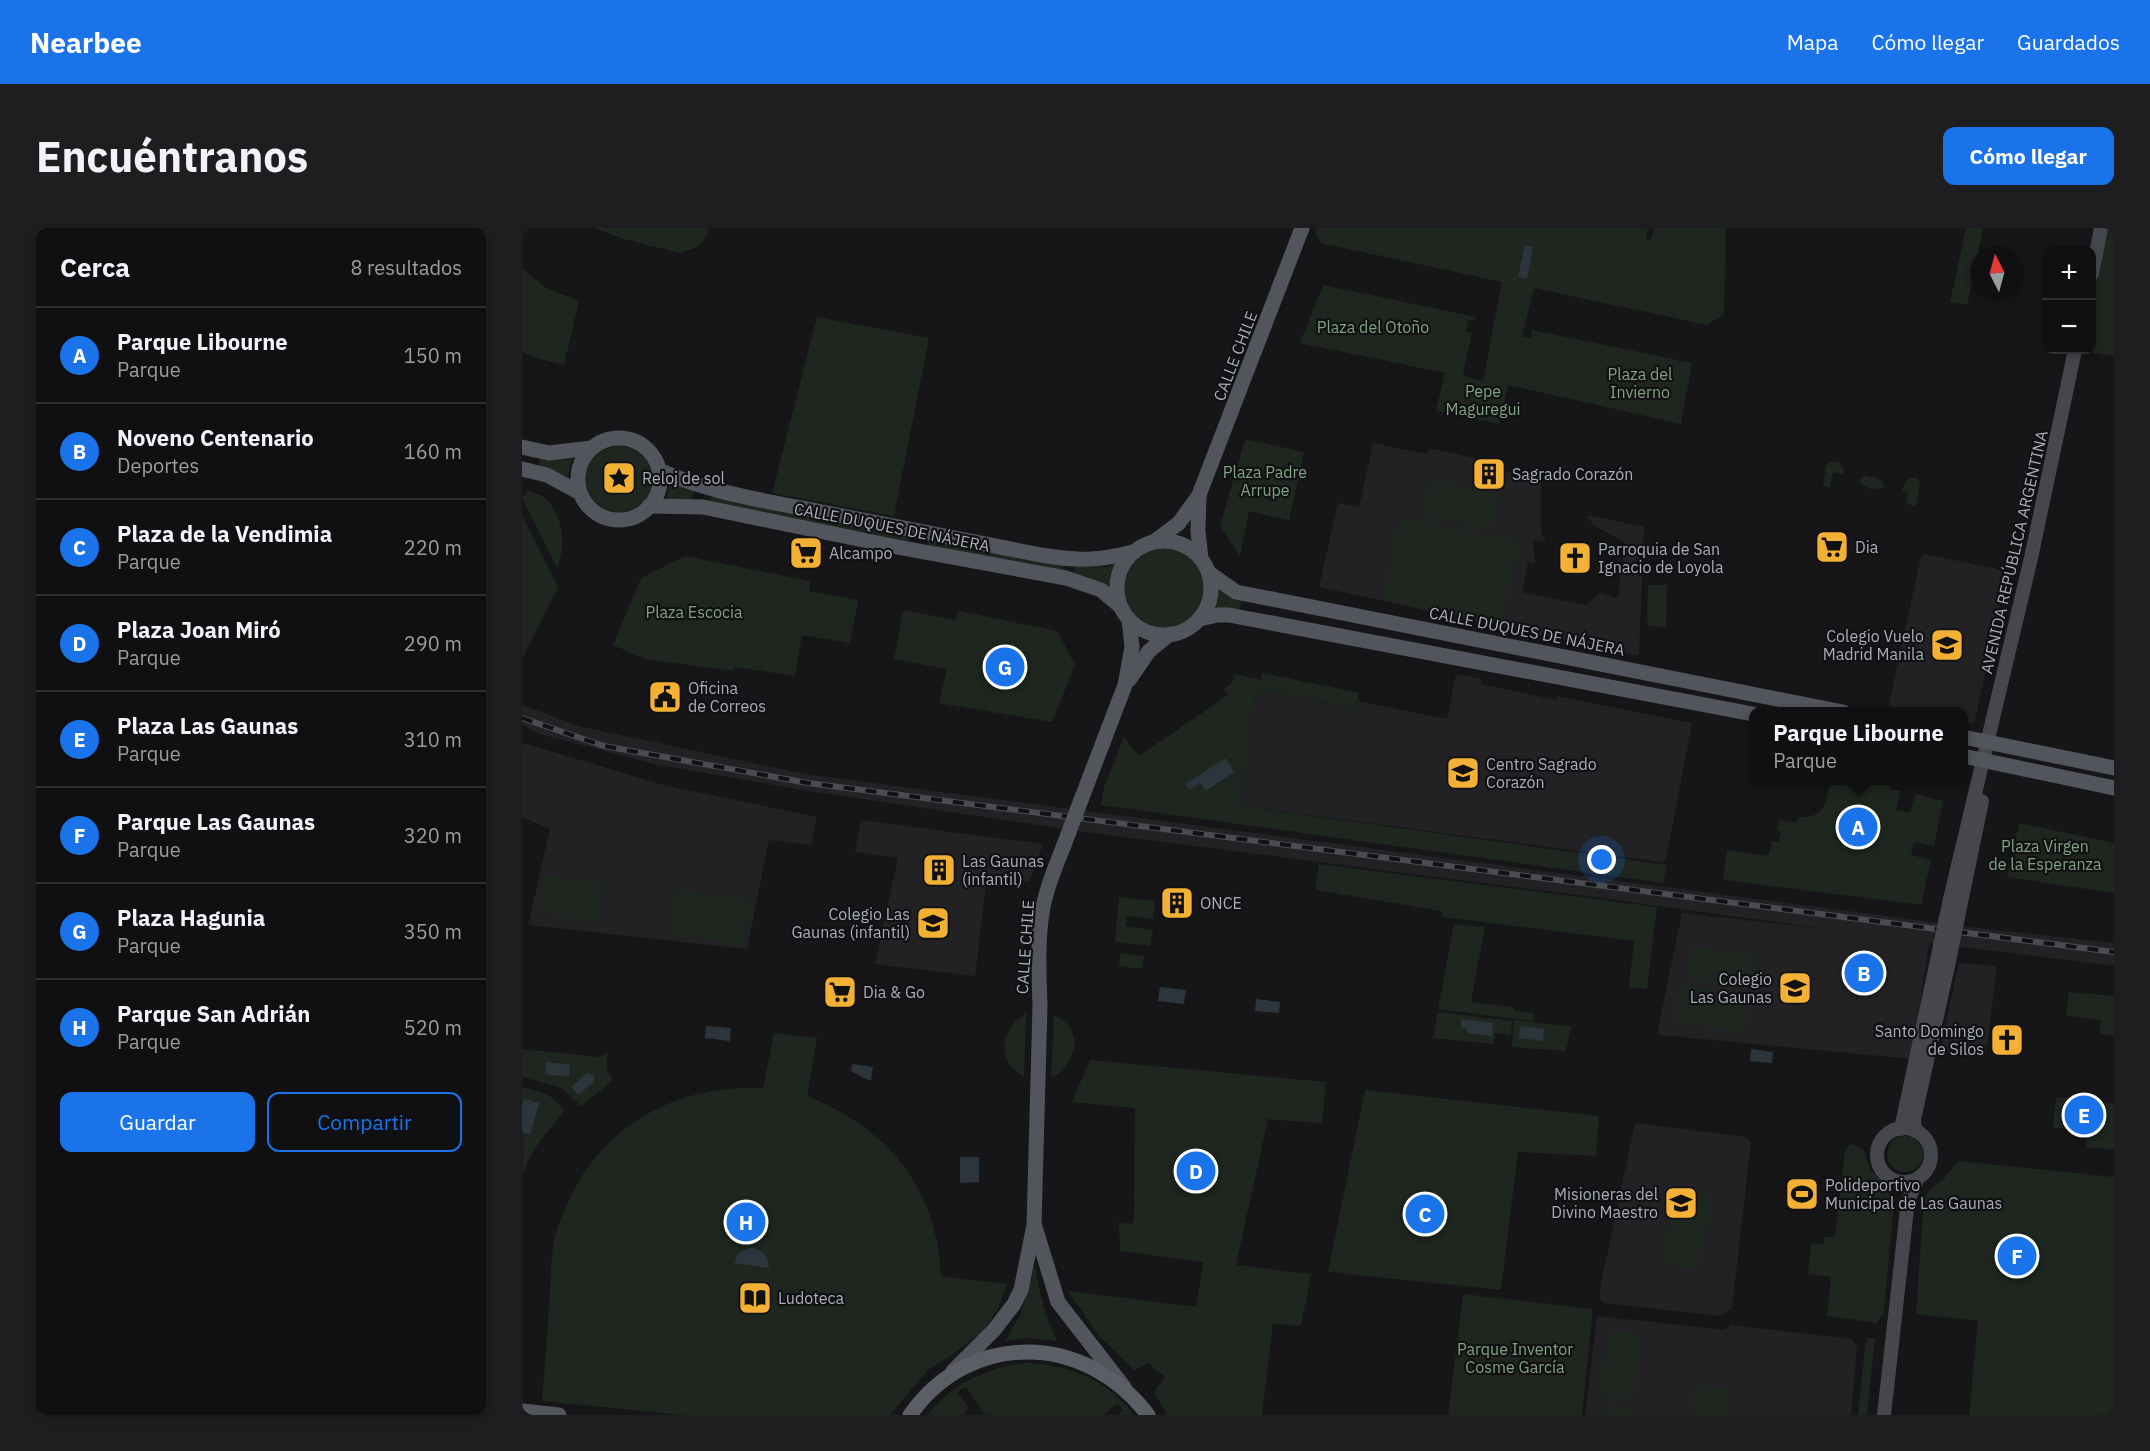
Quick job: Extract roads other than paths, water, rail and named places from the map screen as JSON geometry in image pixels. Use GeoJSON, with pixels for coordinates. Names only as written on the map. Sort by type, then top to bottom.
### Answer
{"type":"FeatureCollection","features":[{"type":"Feature","properties":{"kind":"highway"},"geometry":{"type":"LineString","coordinates":[[910,1415],[921,1401],[945,1379],[963,1368],[1003,1354],[1025,1352],[1046,1353],[1088,1364],[1124,1387],[1148,1415]]}},
{"type":"Feature","properties":{"kind":"main road","name":"CALLE CHILE"},"geometry":{"type":"LineString","coordinates":[[1155,541],[1179,523],[1199,495],[1302,228]]}},
{"type":"Feature","properties":{"kind":"main road"},"geometry":{"type":"LineString","coordinates":[[2096,251],[2101,228]]}},
{"type":"Feature","properties":{"kind":"main road","name":"AVENIDA REPÚBLICA ARGENTINA"},"geometry":{"type":"LineString","coordinates":[[1908,1130],[1917,1106],[1942,966],[1950,899],[2031,558],[2074,354]]}},
{"type":"Feature","properties":{"kind":"main road"},"geometry":{"type":"LineString","coordinates":[[522,447],[549,453],[592,448],[610,438],[635,441],[654,457],[659,470],[659,489],[649,506],[639,514],[627,519],[608,518],[592,509],[580,493],[547,475],[522,469]]}},
{"type":"Feature","properties":{"kind":"main road"},"geometry":{"type":"LineString","coordinates":[[580,493],[578,483],[580,464],[592,448]]}},
{"type":"Feature","properties":{"kind":"main road","name":"CALLE DUQUES DE NÁJERA"},"geometry":{"type":"LineString","coordinates":[[659,470],[678,479],[708,488],[761,500],[1041,555],[1084,561],[1109,559],[1133,552]]}},
{"type":"Feature","properties":{"kind":"main road","name":"CALLE CHILE"},"geometry":{"type":"LineString","coordinates":[[1199,495],[1198,531],[1201,559]]}},
{"type":"Feature","properties":{"kind":"main road","name":"CALLE DUQUES DE NÁJERA"},"geometry":{"type":"LineString","coordinates":[[649,506],[703,507],[1066,579],[1101,590],[1124,613]]}},
{"type":"Feature","properties":{"kind":"main road"},"geometry":{"type":"LineString","coordinates":[[1155,541],[1179,543],[1193,550],[1209,573],[1211,593],[1207,608],[1199,619],[1185,630],[1170,634],[1149,632],[1124,613],[1117,594],[1118,576],[1123,565],[1133,552],[1155,541]]}},
{"type":"Feature","properties":{"kind":"main road","name":"CALLE DUQUES DE NÁJERA"},"geometry":{"type":"LineString","coordinates":[[1209,573],[1236,591],[1823,707]]}},
{"type":"Feature","properties":{"kind":"main road","name":"CALLE CHILE"},"geometry":{"type":"LineString","coordinates":[[945,1379],[984,1341],[1014,1304],[1021,1290],[1034,1225],[1039,978],[1043,908],[1053,870],[1125,685],[1132,647],[1124,613]]}},
{"type":"Feature","properties":{"kind":"main road"},"geometry":{"type":"LineString","coordinates":[[1199,619],[1229,615],[1749,713]]}},
{"type":"Feature","properties":{"kind":"main road","name":"CALLE CHILE"},"geometry":{"type":"LineString","coordinates":[[1125,685],[1149,651],[1170,634]]}},
{"type":"Feature","properties":{"kind":"main road"},"geometry":{"type":"LineString","coordinates":[[1968,738],[2114,768]]}},
{"type":"Feature","properties":{"kind":"main road"},"geometry":{"type":"LineString","coordinates":[[1968,757],[2114,788]]}},
{"type":"Feature","properties":{"kind":"main road","name":"AVENIDA REPÚBLICA ARGENTINA"},"geometry":{"type":"LineString","coordinates":[[1942,966],[1958,917],[1985,786],[1983,761]]}},
{"type":"Feature","properties":{"kind":"main road"},"geometry":{"type":"LineString","coordinates":[[1884,1415],[1908,1200],[1918,1178],[1927,1169],[1931,1152],[1928,1143],[1908,1130],[1890,1133],[1883,1138],[1877,1155],[1883,1171],[1889,1178],[1906,1182],[1918,1178]]}},
{"type":"Feature","properties":{"kind":"main road"},"geometry":{"type":"LineString","coordinates":[[1897,1181],[1903,1191],[1907,1208]]}},
{"type":"Feature","properties":{"kind":"main road","name":"CALLE CHILE"},"geometry":{"type":"LineString","coordinates":[[1034,1225],[1058,1302],[1124,1387]]}},
{"type":"Feature","properties":{"kind":"main road"},"geometry":{"type":"LineString","coordinates":[[522,1411],[560,1415]]}},
{"type":"Feature","properties":{"kind":"railway"},"geometry":{"type":"LineString","coordinates":[[522,718],[604,746],[808,783],[2114,952]]}},
{"type":"Feature","properties":{"kind":"place","name":"Sagrado Corazón"},"geometry":{"type":"Point","coordinates":[1489,474]}},
{"type":"Feature","properties":{"kind":"place","name":"Reloj de sol"},"geometry":{"type":"Point","coordinates":[619,478]}},
{"type":"Feature","properties":{"kind":"place","name":"Dia"},"geometry":{"type":"Point","coordinates":[1832,547]}},
{"type":"Feature","properties":{"kind":"place","name":"Alcampo"},"geometry":{"type":"Point","coordinates":[806,553]}},
{"type":"Feature","properties":{"kind":"place","name":"Parroquia de San Ignacio de Loyola"},"geometry":{"type":"Point","coordinates":[1575,558]}},
{"type":"Feature","properties":{"kind":"place","name":"Colegio Vuelo Madrid Manila"},"geometry":{"type":"Point","coordinates":[1947,645]}},
{"type":"Feature","properties":{"kind":"place","name":"Plaza Hagunia"},"geometry":{"type":"Point","coordinates":[1005,667]}},
{"type":"Feature","properties":{"kind":"place","name":"Oficina de Correos"},"geometry":{"type":"Point","coordinates":[665,697]}},
{"type":"Feature","properties":{"kind":"place","name":"Centro Sagrado Corazón"},"geometry":{"type":"Point","coordinates":[1463,773]}},
{"type":"Feature","properties":{"kind":"place","name":"Parque Libourne"},"geometry":{"type":"Point","coordinates":[1858,827]}},
{"type":"Feature","properties":{"kind":"place","name":"Las Gaunas (infantil)"},"geometry":{"type":"Point","coordinates":[939,870]}},
{"type":"Feature","properties":{"kind":"place","name":"ONCE"},"geometry":{"type":"Point","coordinates":[1177,903]}},
{"type":"Feature","properties":{"kind":"place","name":"Colegio Las Gaunas (infantil)"},"geometry":{"type":"Point","coordinates":[933,923]}},
{"type":"Feature","properties":{"kind":"place","name":"Noveno Centenario"},"geometry":{"type":"Point","coordinates":[1864,973]}},
{"type":"Feature","properties":{"kind":"place","name":"Colegio Las Gaunas"},"geometry":{"type":"Point","coordinates":[1795,988]}},
{"type":"Feature","properties":{"kind":"place","name":"Dia & Go"},"geometry":{"type":"Point","coordinates":[840,992]}},
{"type":"Feature","properties":{"kind":"place","name":"Santo Domingo de Silos"},"geometry":{"type":"Point","coordinates":[2007,1040]}},
{"type":"Feature","properties":{"kind":"place","name":"Plaza Las Gaunas"},"geometry":{"type":"Point","coordinates":[2084,1115]}},
{"type":"Feature","properties":{"kind":"place","name":"Plaza Joan Miró"},"geometry":{"type":"Point","coordinates":[1196,1171]}},
{"type":"Feature","properties":{"kind":"place","name":"Polideportivo Municipal de Las Gaunas"},"geometry":{"type":"Point","coordinates":[1802,1194]}},
{"type":"Feature","properties":{"kind":"place","name":"Misioneras del Divino Maestro"},"geometry":{"type":"Point","coordinates":[1681,1203]}},
{"type":"Feature","properties":{"kind":"place","name":"Plaza de la Vendimia"},"geometry":{"type":"Point","coordinates":[1425,1214]}},
{"type":"Feature","properties":{"kind":"place","name":"Parque San Adrián"},"geometry":{"type":"Point","coordinates":[746,1222]}},
{"type":"Feature","properties":{"kind":"place","name":"Parque Las Gaunas"},"geometry":{"type":"Point","coordinates":[2017,1256]}},
{"type":"Feature","properties":{"kind":"place","name":"Ludoteca"},"geometry":{"type":"Point","coordinates":[755,1298]}},
{"type":"Feature","properties":{"kind":"park label","name":"Plaza del Otoño"},"geometry":{"type":"Point","coordinates":[1373,327]}},
{"type":"Feature","properties":{"kind":"park label","name":"Plaza del Invierno"},"geometry":{"type":"Point","coordinates":[1640,383]}},
{"type":"Feature","properties":{"kind":"park label","name":"Pepe Maguregui"},"geometry":{"type":"Point","coordinates":[1483,400]}},
{"type":"Feature","properties":{"kind":"park label","name":"Plaza Padre Arrupe"},"geometry":{"type":"Point","coordinates":[1265,481]}},
{"type":"Feature","properties":{"kind":"park label","name":"Plaza Escocia"},"geometry":{"type":"Point","coordinates":[694,612]}},
{"type":"Feature","properties":{"kind":"park label","name":"Plaza Virgen de la Esperanza"},"geometry":{"type":"Point","coordinates":[2045,855]}},
{"type":"Feature","properties":{"kind":"park label","name":"Parque Inventor Cosme García"},"geometry":{"type":"Point","coordinates":[1515,1358]}}]}
